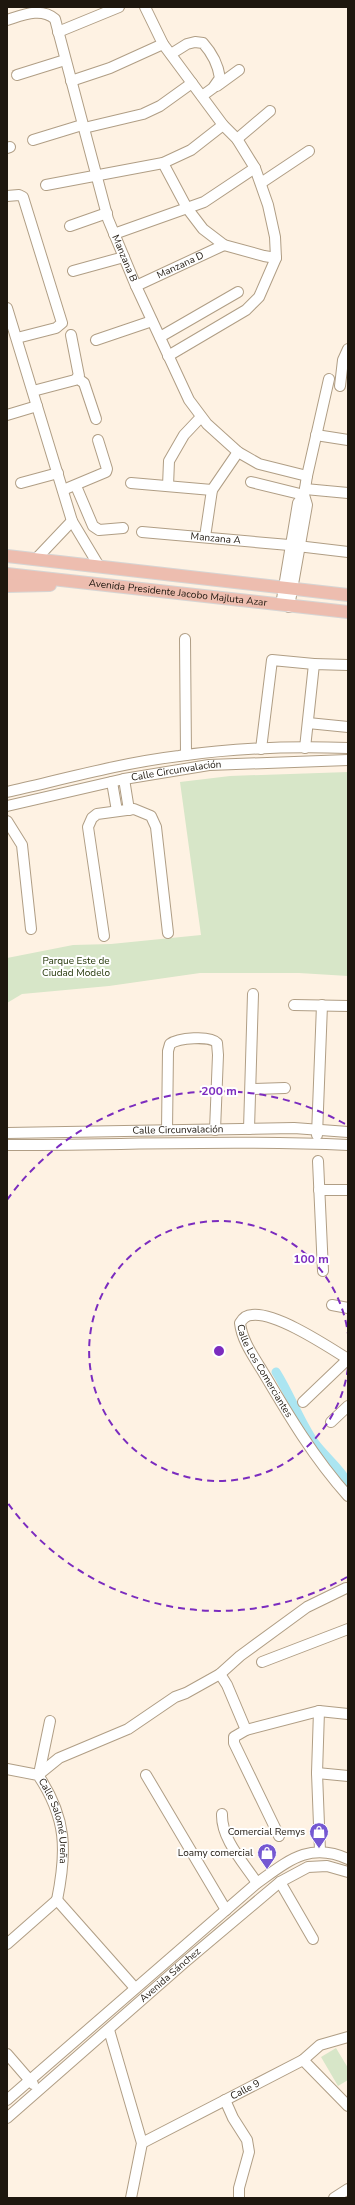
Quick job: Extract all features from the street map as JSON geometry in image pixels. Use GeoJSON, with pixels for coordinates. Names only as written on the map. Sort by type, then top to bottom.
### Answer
{"type":"FeatureCollection","features":[{"type":"Feature","properties":{"kind":"main road","name":"Avenida Presidente Jacobo Majluta Azar"},"geometry":{"type":"LineString","coordinates":[[7,556],[348,594]]}},
{"type":"Feature","properties":{"kind":"main road","name":"Avenida Presidente Jacobo Majluta Azar"},"geometry":{"type":"LineString","coordinates":[[7,574],[348,612]]}},
{"type":"Feature","properties":{"kind":"main road"},"geometry":{"type":"LineString","coordinates":[[7,586],[80,583]]}},
{"type":"Feature","properties":{"kind":"street"},"geometry":{"type":"LineString","coordinates":[[58,32],[119,7]]}},
{"type":"Feature","properties":{"kind":"street"},"geometry":{"type":"LineString","coordinates":[[145,7],[163,44],[192,84],[237,139],[255,168],[272,218],[276,258],[259,297],[246,310],[168,356]]}},
{"type":"Feature","properties":{"kind":"street","name":"Manzana B"},"geometry":{"type":"LineString","coordinates":[[7,20],[30,13],[49,14],[54,19],[96,176],[114,234],[168,356],[189,400],[200,417],[219,437],[238,452],[259,464],[307,476]]}},
{"type":"Feature","properties":{"kind":"street"},"geometry":{"type":"LineString","coordinates":[[171,54],[187,44],[195,42],[203,43],[218,67],[220,78],[214,88]]}},
{"type":"Feature","properties":{"kind":"street"},"geometry":{"type":"LineString","coordinates":[[71,81],[110,68],[163,44]]}},
{"type":"Feature","properties":{"kind":"street"},"geometry":{"type":"LineString","coordinates":[[18,75],[65,60]]}},
{"type":"Feature","properties":{"kind":"street"},"geometry":{"type":"LineString","coordinates":[[202,96],[239,70]]}},
{"type":"Feature","properties":{"kind":"street"},"geometry":{"type":"LineString","coordinates":[[33,140],[143,114],[160,106],[192,84]]}},
{"type":"Feature","properties":{"kind":"street"},"geometry":{"type":"LineString","coordinates":[[237,139],[270,111]]}},
{"type":"Feature","properties":{"kind":"street"},"geometry":{"type":"LineString","coordinates":[[46,185],[163,163],[191,150],[224,125]]}},
{"type":"Feature","properties":{"kind":"street"},"geometry":{"type":"LineString","coordinates":[[261,183],[309,151]]}},
{"type":"Feature","properties":{"kind":"street"},"geometry":{"type":"LineString","coordinates":[[163,163],[187,208],[203,230],[224,245],[276,258]]}},
{"type":"Feature","properties":{"kind":"street"},"geometry":{"type":"LineString","coordinates":[[114,234],[204,202],[255,168]]}},
{"type":"Feature","properties":{"kind":"street"},"geometry":{"type":"LineString","coordinates":[[7,196],[19,195],[23,197],[62,323],[56,328],[16,338]]}},
{"type":"Feature","properties":{"kind":"street"},"geometry":{"type":"LineString","coordinates":[[70,226],[107,213]]}},
{"type":"Feature","properties":{"kind":"street","name":"Manzana D"},"geometry":{"type":"LineString","coordinates":[[136,286],[224,245]]}},
{"type":"Feature","properties":{"kind":"street"},"geometry":{"type":"LineString","coordinates":[[73,271],[124,257]]}},
{"type":"Feature","properties":{"kind":"street"},"geometry":{"type":"LineString","coordinates":[[160,337],[238,292]]}},
{"type":"Feature","properties":{"kind":"street"},"geometry":{"type":"LineString","coordinates":[[7,308],[72,521],[100,566]]}},
{"type":"Feature","properties":{"kind":"street"},"geometry":{"type":"LineString","coordinates":[[96,340],[152,321]]}},
{"type":"Feature","properties":{"kind":"street"},"geometry":{"type":"LineString","coordinates":[[71,335],[79,376],[78,378]]}},
{"type":"Feature","properties":{"kind":"street"},"geometry":{"type":"LineString","coordinates":[[285,606],[295,546],[307,505],[305,492],[307,476],[328,382],[344,386],[343,360],[348,349]]}},
{"type":"Feature","properties":{"kind":"street"},"geometry":{"type":"LineString","coordinates":[[33,391],[78,378]]}},
{"type":"Feature","properties":{"kind":"street"},"geometry":{"type":"LineString","coordinates":[[78,378],[84,383],[96,419]]}},
{"type":"Feature","properties":{"kind":"street"},"geometry":{"type":"LineString","coordinates":[[7,415],[38,406]]}},
{"type":"Feature","properties":{"kind":"street"},"geometry":{"type":"LineString","coordinates":[[168,486],[169,461],[184,435],[200,417]]}},
{"type":"Feature","properties":{"kind":"street"},"geometry":{"type":"LineString","coordinates":[[316,435],[348,440]]}},
{"type":"Feature","properties":{"kind":"street"},"geometry":{"type":"LineString","coordinates":[[63,490],[103,474],[107,469],[98,440]]}},
{"type":"Feature","properties":{"kind":"street"},"geometry":{"type":"LineString","coordinates":[[205,537],[212,490],[238,452]]}},
{"type":"Feature","properties":{"kind":"street"},"geometry":{"type":"LineString","coordinates":[[21,483],[58,473]]}},
{"type":"Feature","properties":{"kind":"street"},"geometry":{"type":"LineString","coordinates":[[251,482],[305,492],[348,493]]}},
{"type":"Feature","properties":{"kind":"street"},"geometry":{"type":"LineString","coordinates":[[131,483],[212,490]]}},
{"type":"Feature","properties":{"kind":"street"},"geometry":{"type":"LineString","coordinates":[[76,486],[93,526],[99,530],[123,528]]}},
{"type":"Feature","properties":{"kind":"street"},"geometry":{"type":"LineString","coordinates":[[36,559],[72,521]]}},
{"type":"Feature","properties":{"kind":"street","name":"Manzana A"},"geometry":{"type":"LineString","coordinates":[[142,532],[348,552]]}},
{"type":"Feature","properties":{"kind":"street"},"geometry":{"type":"LineString","coordinates":[[185,639],[186,755]]}},
{"type":"Feature","properties":{"kind":"street"},"geometry":{"type":"LineString","coordinates":[[261,749],[272,660],[348,666]]}},
{"type":"Feature","properties":{"kind":"street"},"geometry":{"type":"LineString","coordinates":[[305,748],[314,664]]}},
{"type":"Feature","properties":{"kind":"street"},"geometry":{"type":"LineString","coordinates":[[308,723],[348,727]]}},
{"type":"Feature","properties":{"kind":"street","name":"Calle Circunvalación"},"geometry":{"type":"LineString","coordinates":[[7,792],[92,772],[186,755],[261,749],[348,748]]}},
{"type":"Feature","properties":{"kind":"street","name":"Calle Circunvalación"},"geometry":{"type":"LineString","coordinates":[[7,806],[124,779],[209,766],[348,760]]}},
{"type":"Feature","properties":{"kind":"street"},"geometry":{"type":"LineString","coordinates":[[92,772],[96,785]]}},
{"type":"Feature","properties":{"kind":"street"},"geometry":{"type":"LineString","coordinates":[[124,779],[129,810]]}},
{"type":"Feature","properties":{"kind":"street"},"geometry":{"type":"LineString","coordinates":[[112,782],[117,811]]}},
{"type":"Feature","properties":{"kind":"street"},"geometry":{"type":"LineString","coordinates":[[104,936],[88,827],[92,818],[97,814],[129,810],[143,812],[151,816],[156,827],[168,932]]}},
{"type":"Feature","properties":{"kind":"street"},"geometry":{"type":"LineString","coordinates":[[7,821],[22,845],[31,929]]}},
{"type":"Feature","properties":{"kind":"street"},"geometry":{"type":"LineString","coordinates":[[249,1129],[252,1089],[253,994]]}},
{"type":"Feature","properties":{"kind":"street"},"geometry":{"type":"LineString","coordinates":[[294,1004],[348,1006]]}},
{"type":"Feature","properties":{"kind":"street"},"geometry":{"type":"LineString","coordinates":[[317,1144],[322,1005]]}},
{"type":"Feature","properties":{"kind":"street"},"geometry":{"type":"LineString","coordinates":[[167,1130],[168,1051],[170,1044],[180,1039],[211,1039],[217,1043],[218,1055],[215,1130]]}},
{"type":"Feature","properties":{"kind":"street"},"geometry":{"type":"LineString","coordinates":[[252,1089],[285,1088]]}},
{"type":"Feature","properties":{"kind":"street","name":"Calle Circunvalación"},"geometry":{"type":"LineString","coordinates":[[7,1133],[249,1129],[318,1129],[348,1132]]}},
{"type":"Feature","properties":{"kind":"street","name":"Calle Circunvalación"},"geometry":{"type":"LineString","coordinates":[[7,1145],[257,1142],[348,1145]]}},
{"type":"Feature","properties":{"kind":"street"},"geometry":{"type":"LineString","coordinates":[[318,1161],[323,1271]]}},
{"type":"Feature","properties":{"kind":"street"},"geometry":{"type":"LineString","coordinates":[[319,1190],[348,1190]]}},
{"type":"Feature","properties":{"kind":"street"},"geometry":{"type":"LineString","coordinates":[[332,1305],[348,1308]]}},
{"type":"Feature","properties":{"kind":"street","name":"Calle Los Comerciantes"},"geometry":{"type":"LineString","coordinates":[[348,1359],[292,1327],[264,1316],[253,1314],[245,1316],[240,1323],[244,1339],[283,1407],[313,1453],[348,1496]]}},
{"type":"Feature","properties":{"kind":"street"},"geometry":{"type":"LineString","coordinates":[[303,1402],[348,1359]]}},
{"type":"Feature","properties":{"kind":"street"},"geometry":{"type":"LineString","coordinates":[[332,1422],[348,1406]]}},
{"type":"Feature","properties":{"kind":"street"},"geometry":{"type":"LineString","coordinates":[[39,1774],[60,1758],[128,1729],[175,1697],[186,1693],[220,1674],[240,1656],[307,1607],[346,1588]]}},
{"type":"Feature","properties":{"kind":"street"},"geometry":{"type":"LineString","coordinates":[[262,1662],[348,1629]]}},
{"type":"Feature","properties":{"kind":"street"},"geometry":{"type":"LineString","coordinates":[[220,1674],[227,1685],[246,1730]]}},
{"type":"Feature","properties":{"kind":"street"},"geometry":{"type":"LineString","coordinates":[[319,1711],[317,1773],[320,1851]]}},
{"type":"Feature","properties":{"kind":"street"},"geometry":{"type":"LineString","coordinates":[[279,1836],[234,1743],[234,1737],[246,1730],[319,1711],[348,1714]]}},
{"type":"Feature","properties":{"kind":"street"},"geometry":{"type":"LineString","coordinates":[[39,1774],[50,1721]]}},
{"type":"Feature","properties":{"kind":"street","name":"Calle Salomé Ureña"},"geometry":{"type":"LineString","coordinates":[[7,1769],[39,1774],[56,1807],[63,1840],[63,1871],[57,1900]]}},
{"type":"Feature","properties":{"kind":"street"},"geometry":{"type":"LineString","coordinates":[[317,1773],[348,1776]]}},
{"type":"Feature","properties":{"kind":"street"},"geometry":{"type":"LineString","coordinates":[[146,1775],[226,1910]]}},
{"type":"Feature","properties":{"kind":"street"},"geometry":{"type":"LineString","coordinates":[[222,1814],[222,1821],[227,1836],[257,1883]]}},
{"type":"Feature","properties":{"kind":"street","name":"Avenida Sánchez"},"geometry":{"type":"LineString","coordinates":[[7,2100],[257,1883],[295,1857],[320,1851],[348,1858]]}},
{"type":"Feature","properties":{"kind":"street","name":"Avenida Sánchez"},"geometry":{"type":"LineString","coordinates":[[7,2118],[185,1962],[280,1882],[308,1867],[327,1866],[348,1872]]}},
{"type":"Feature","properties":{"kind":"street"},"geometry":{"type":"LineString","coordinates":[[280,1882],[313,1939]]}},
{"type":"Feature","properties":{"kind":"street"},"geometry":{"type":"LineString","coordinates":[[7,1944],[57,1900],[135,1988]]}},
{"type":"Feature","properties":{"kind":"street"},"geometry":{"type":"LineString","coordinates":[[109,2030],[142,2143],[131,2198]]}},
{"type":"Feature","properties":{"kind":"street","name":"Calle 9"},"geometry":{"type":"LineString","coordinates":[[142,2143],[303,2060],[320,2045],[348,2037]]}},
{"type":"Feature","properties":{"kind":"street"},"geometry":{"type":"LineString","coordinates":[[7,2054],[38,2091]]}},
{"type":"Feature","properties":{"kind":"street"},"geometry":{"type":"LineString","coordinates":[[303,2060],[348,2106]]}},
{"type":"Feature","properties":{"kind":"street"},"geometry":{"type":"LineString","coordinates":[[225,2100],[233,2118],[247,2140],[248,2152],[239,2188],[239,2198]]}},
{"type":"Feature","properties":{"kind":"street"},"geometry":{"type":"LineString","coordinates":[[334,2198],[348,2190]]}},
{"type":"Feature","properties":{"kind":"green space","name":"Parque Este de Ciudad Modelo"},"geometry":{"type":"Polygon","coordinates":[[[348,772],[348,976],[299,973],[200,973],[109,986],[22,994],[7,1003],[7,958],[73,945],[111,944],[201,935],[180,782],[230,776],[348,772]]]}},
{"type":"Feature","properties":{"kind":"green space"},"geometry":{"type":"Polygon","coordinates":[[[336,2048],[348,2068],[348,2080],[338,2086],[321,2057],[336,2048]]]}},
{"type":"Feature","properties":{"kind":"waterway"},"geometry":{"type":"LineString","coordinates":[[276,1372],[314,1442],[348,1483]]}},
{"type":"Feature","properties":{"kind":"place","name":"Comercial Remys"},"geometry":{"type":"Point","coordinates":[319,1849]}},
{"type":"Feature","properties":{"kind":"place","name":"Loamy comercial"},"geometry":{"type":"Point","coordinates":[267,1870]}}]}
